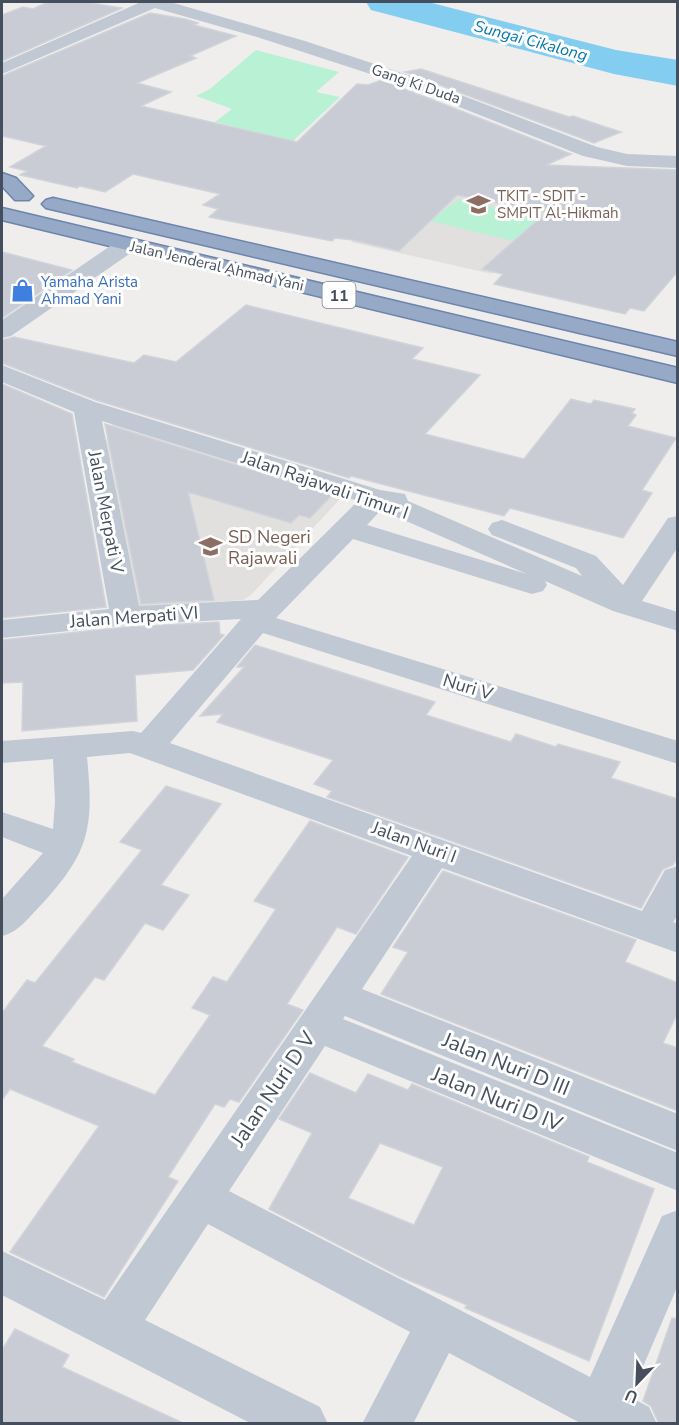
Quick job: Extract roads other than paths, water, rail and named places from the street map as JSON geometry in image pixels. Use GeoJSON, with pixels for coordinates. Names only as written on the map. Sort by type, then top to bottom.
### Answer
{"type":"FeatureCollection","features":[{"type":"Feature","properties":{"kind":"highway"},"geometry":{"type":"LineString","coordinates":[[2,178],[9,182],[12,194]]}},
{"type":"Feature","properties":{"kind":"highway","name":"Jalan Jenderal Ahmad Yani"},"geometry":{"type":"LineString","coordinates":[[12,194],[678,349]]}},
{"type":"Feature","properties":{"kind":"highway","name":"Jalan Jenderal Ahmad Yani"},"geometry":{"type":"LineString","coordinates":[[2,214],[678,375]]}},
{"type":"Feature","properties":{"kind":"street"},"geometry":{"type":"LineString","coordinates":[[2,69],[154,2]]}},
{"type":"Feature","properties":{"kind":"street","name":"Gang Ki Duda"},"geometry":{"type":"LineString","coordinates":[[154,2],[232,23],[387,73],[488,109],[591,152],[627,160],[678,162]]}},
{"type":"Feature","properties":{"kind":"street"},"geometry":{"type":"LineString","coordinates":[[2,331],[127,245]]}},
{"type":"Feature","properties":{"kind":"street","name":"Jalan Rajawali Timur I"},"geometry":{"type":"LineString","coordinates":[[2,373],[86,408],[377,498],[443,506],[586,562],[624,605]]}},
{"type":"Feature","properties":{"kind":"street","name":"Jalan Merpati V"},"geometry":{"type":"LineString","coordinates":[[86,408],[126,616]]}},
{"type":"Feature","properties":{"kind":"street"},"geometry":{"type":"LineString","coordinates":[[149,746],[263,615],[377,498]]}},
{"type":"Feature","properties":{"kind":"street"},"geometry":{"type":"LineString","coordinates":[[624,605],[678,524]]}},
{"type":"Feature","properties":{"kind":"street"},"geometry":{"type":"LineString","coordinates":[[347,528],[576,599],[624,605],[678,621]]}},
{"type":"Feature","properties":{"kind":"street","name":"Jalan Merpati VI"},"geometry":{"type":"LineString","coordinates":[[2,629],[126,616],[263,615]]}},
{"type":"Feature","properties":{"kind":"street","name":"Nuri V"},"geometry":{"type":"LineString","coordinates":[[263,615],[678,753]]}},
{"type":"Feature","properties":{"kind":"street","name":"Jalan Nuri I"},"geometry":{"type":"LineString","coordinates":[[2,752],[69,745],[133,742],[149,746],[664,934]]}},
{"type":"Feature","properties":{"kind":"street"},"geometry":{"type":"LineString","coordinates":[[2,921],[61,855],[73,815],[69,745]]}},
{"type":"Feature","properties":{"kind":"street"},"geometry":{"type":"LineString","coordinates":[[2,824],[64,847]]}},
{"type":"Feature","properties":{"kind":"street","name":"Jalan Nuri D V"},"geometry":{"type":"LineString","coordinates":[[112,1329],[435,850]]}},
{"type":"Feature","properties":{"kind":"street"},"geometry":{"type":"LineString","coordinates":[[664,934],[678,879]]}},
{"type":"Feature","properties":{"kind":"street","name":"Jalan Nuri D III"},"geometry":{"type":"LineString","coordinates":[[325,1010],[678,1133]]}},
{"type":"Feature","properties":{"kind":"street","name":"Jalan Nuri D IV"},"geometry":{"type":"LineString","coordinates":[[325,1010],[678,1173]]}},
{"type":"Feature","properties":{"kind":"street"},"geometry":{"type":"LineString","coordinates":[[200,1198],[617,1416],[678,1230]]}},
{"type":"Feature","properties":{"kind":"street"},"geometry":{"type":"LineString","coordinates":[[2,1272],[303,1424]]}},
{"type":"Feature","properties":{"kind":"street"},"geometry":{"type":"LineString","coordinates":[[387,1424],[440,1324]]}},
{"type":"Feature","properties":{"kind":"waterway","name":"Sungai Cikalong"},"geometry":{"type":"LineString","coordinates":[[385,2],[614,62],[678,73]]}},
{"type":"Feature","properties":{"kind":"place","name":"TKIT - SDIT - SMPIT Al-Hikmah"},"geometry":{"type":"Point","coordinates":[479,205]}},
{"type":"Feature","properties":{"kind":"place","name":"Yamaha Arista Ahmad Yani"},"geometry":{"type":"Point","coordinates":[23,291]}},
{"type":"Feature","properties":{"kind":"place","name":"SD Negeri Rajawali"},"geometry":{"type":"Point","coordinates":[210,547]}}]}
